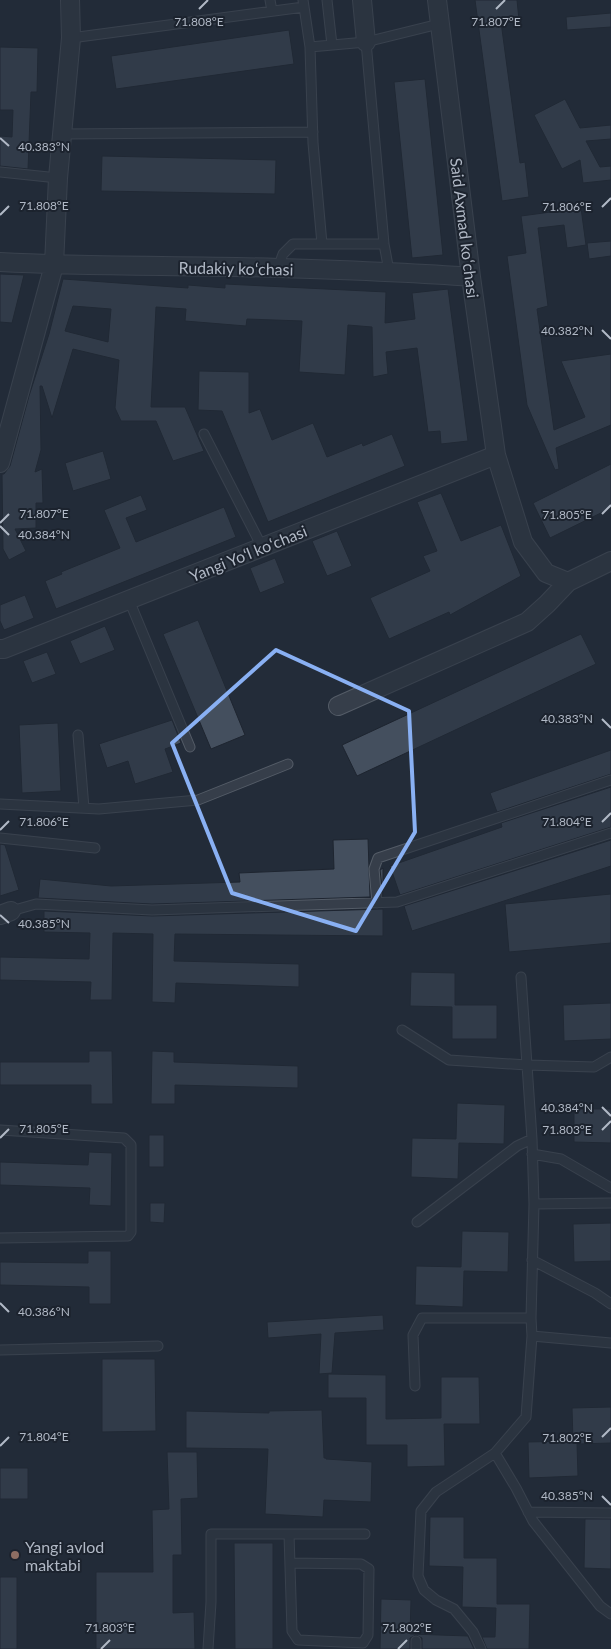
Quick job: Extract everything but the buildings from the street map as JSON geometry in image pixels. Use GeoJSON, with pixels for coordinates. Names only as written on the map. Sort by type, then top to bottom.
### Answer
{"type":"FeatureCollection","features":[{"type":"Feature","properties":{"kind":"street"},"geometry":{"type":"LineString","coordinates":[[0,462],[54,265],[58,178],[71,38],[70,0]]}},
{"type":"Feature","properties":{"kind":"street"},"geometry":{"type":"LineString","coordinates":[[362,0],[366,42]]}},
{"type":"Feature","properties":{"kind":"street","name":"Said Axmad koʻchasi"},"geometry":{"type":"LineString","coordinates":[[437,0],[471,277],[496,455],[523,542],[546,573],[568,582]]}},
{"type":"Feature","properties":{"kind":"street","name":"Rudakiy koʻchasi"},"geometry":{"type":"LineString","coordinates":[[0,262],[54,265],[389,271],[471,277]]}},
{"type":"Feature","properties":{"kind":"street","name":"Yangi Yoʻl koʻchasi"},"geometry":{"type":"LineString","coordinates":[[0,649],[496,455]]}},
{"type":"Feature","properties":{"kind":"street"},"geometry":{"type":"LineString","coordinates":[[338,706],[527,622],[568,582],[611,561]]}},
{"type":"Feature","properties":{"kind":"lane"},"geometry":{"type":"LineString","coordinates":[[270,0],[272,11]]}},
{"type":"Feature","properties":{"kind":"lane"},"geometry":{"type":"LineString","coordinates":[[327,0],[332,45]]}},
{"type":"Feature","properties":{"kind":"lane"},"geometry":{"type":"LineString","coordinates":[[71,38],[272,11],[303,4],[310,47],[313,132],[322,244]]}},
{"type":"Feature","properties":{"kind":"lane"},"geometry":{"type":"LineString","coordinates":[[310,47],[366,42],[439,24]]}},
{"type":"Feature","properties":{"kind":"lane"},"geometry":{"type":"LineString","coordinates":[[366,42],[384,244],[389,271]]}},
{"type":"Feature","properties":{"kind":"lane"},"geometry":{"type":"LineString","coordinates":[[62,134],[313,132]]}},
{"type":"Feature","properties":{"kind":"lane"},"geometry":{"type":"LineString","coordinates":[[0,172],[58,178]]}},
{"type":"Feature","properties":{"kind":"lane"},"geometry":{"type":"LineString","coordinates":[[278,268],[283,254],[293,244],[384,244]]}},
{"type":"Feature","properties":{"kind":"lane"},"geometry":{"type":"LineString","coordinates":[[204,434],[262,548]]}},
{"type":"Feature","properties":{"kind":"lane"},"geometry":{"type":"LineString","coordinates":[[129,600],[190,747]]}},
{"type":"Feature","properties":{"kind":"lane"},"geometry":{"type":"LineString","coordinates":[[78,735],[84,808]]}},
{"type":"Feature","properties":{"kind":"lane"},"geometry":{"type":"LineString","coordinates":[[0,804],[98,809],[198,800],[288,764]]}},
{"type":"Feature","properties":{"kind":"lane"},"geometry":{"type":"LineString","coordinates":[[377,903],[374,869],[378,858],[611,780]]}},
{"type":"Feature","properties":{"kind":"lane"},"geometry":{"type":"LineString","coordinates":[[6,913],[36,904],[152,910],[397,902],[611,833]]}},
{"type":"Feature","properties":{"kind":"lane"},"geometry":{"type":"LineString","coordinates":[[0,838],[95,848]]}},
{"type":"Feature","properties":{"kind":"lane"},"geometry":{"type":"LineString","coordinates":[[481,1649],[473,1632],[454,1609],[436,1600],[424,1590],[418,1576],[421,1511],[436,1492],[495,1452],[526,1417],[532,1336],[530,1318],[534,1204],[532,1139],[521,977]]}},
{"type":"Feature","properties":{"kind":"lane"},"geometry":{"type":"LineString","coordinates":[[402,1030],[449,1060],[594,1067],[611,1057]]}},
{"type":"Feature","properties":{"kind":"lane"},"geometry":{"type":"LineString","coordinates":[[0,1130],[124,1138],[131,1145],[131,1232],[128,1236],[0,1238]]}},
{"type":"Feature","properties":{"kind":"lane"},"geometry":{"type":"LineString","coordinates":[[416,1222],[517,1146],[532,1139]]}},
{"type":"Feature","properties":{"kind":"lane"},"geometry":{"type":"LineString","coordinates":[[532,1154],[561,1159],[611,1188]]}},
{"type":"Feature","properties":{"kind":"lane"},"geometry":{"type":"LineString","coordinates":[[534,1204],[611,1203]]}},
{"type":"Feature","properties":{"kind":"lane"},"geometry":{"type":"LineString","coordinates":[[532,1260],[595,1293],[611,1304]]}},
{"type":"Feature","properties":{"kind":"lane"},"geometry":{"type":"LineString","coordinates":[[415,1386],[413,1335],[422,1318],[530,1318]]}},
{"type":"Feature","properties":{"kind":"lane"},"geometry":{"type":"LineString","coordinates":[[532,1336],[611,1343]]}},
{"type":"Feature","properties":{"kind":"lane"},"geometry":{"type":"LineString","coordinates":[[0,1350],[158,1346]]}},
{"type":"Feature","properties":{"kind":"lane"},"geometry":{"type":"LineString","coordinates":[[495,1452],[533,1521],[600,1606],[611,1614]]}},
{"type":"Feature","properties":{"kind":"lane"},"geometry":{"type":"LineString","coordinates":[[528,1512],[611,1513]]}},
{"type":"Feature","properties":{"kind":"lane"},"geometry":{"type":"LineString","coordinates":[[208,1649],[211,1602],[211,1534],[365,1534]]}},
{"type":"Feature","properties":{"kind":"lane"},"geometry":{"type":"LineString","coordinates":[[289,1534],[292,1632],[298,1640],[363,1643],[368,1635],[369,1569],[361,1564],[290,1563]]}},
{"type":"Feature","properties":{"kind":"highlighted area"},"geometry":{"type":"Polygon","coordinates":[[[276,650],[409,711],[415,832],[356,931],[232,893],[172,743],[276,650]]]}},
{"type":"Feature","properties":{"kind":"place","name":"Yangi avlod maktabi"},"geometry":{"type":"Point","coordinates":[15,1555]}}]}
